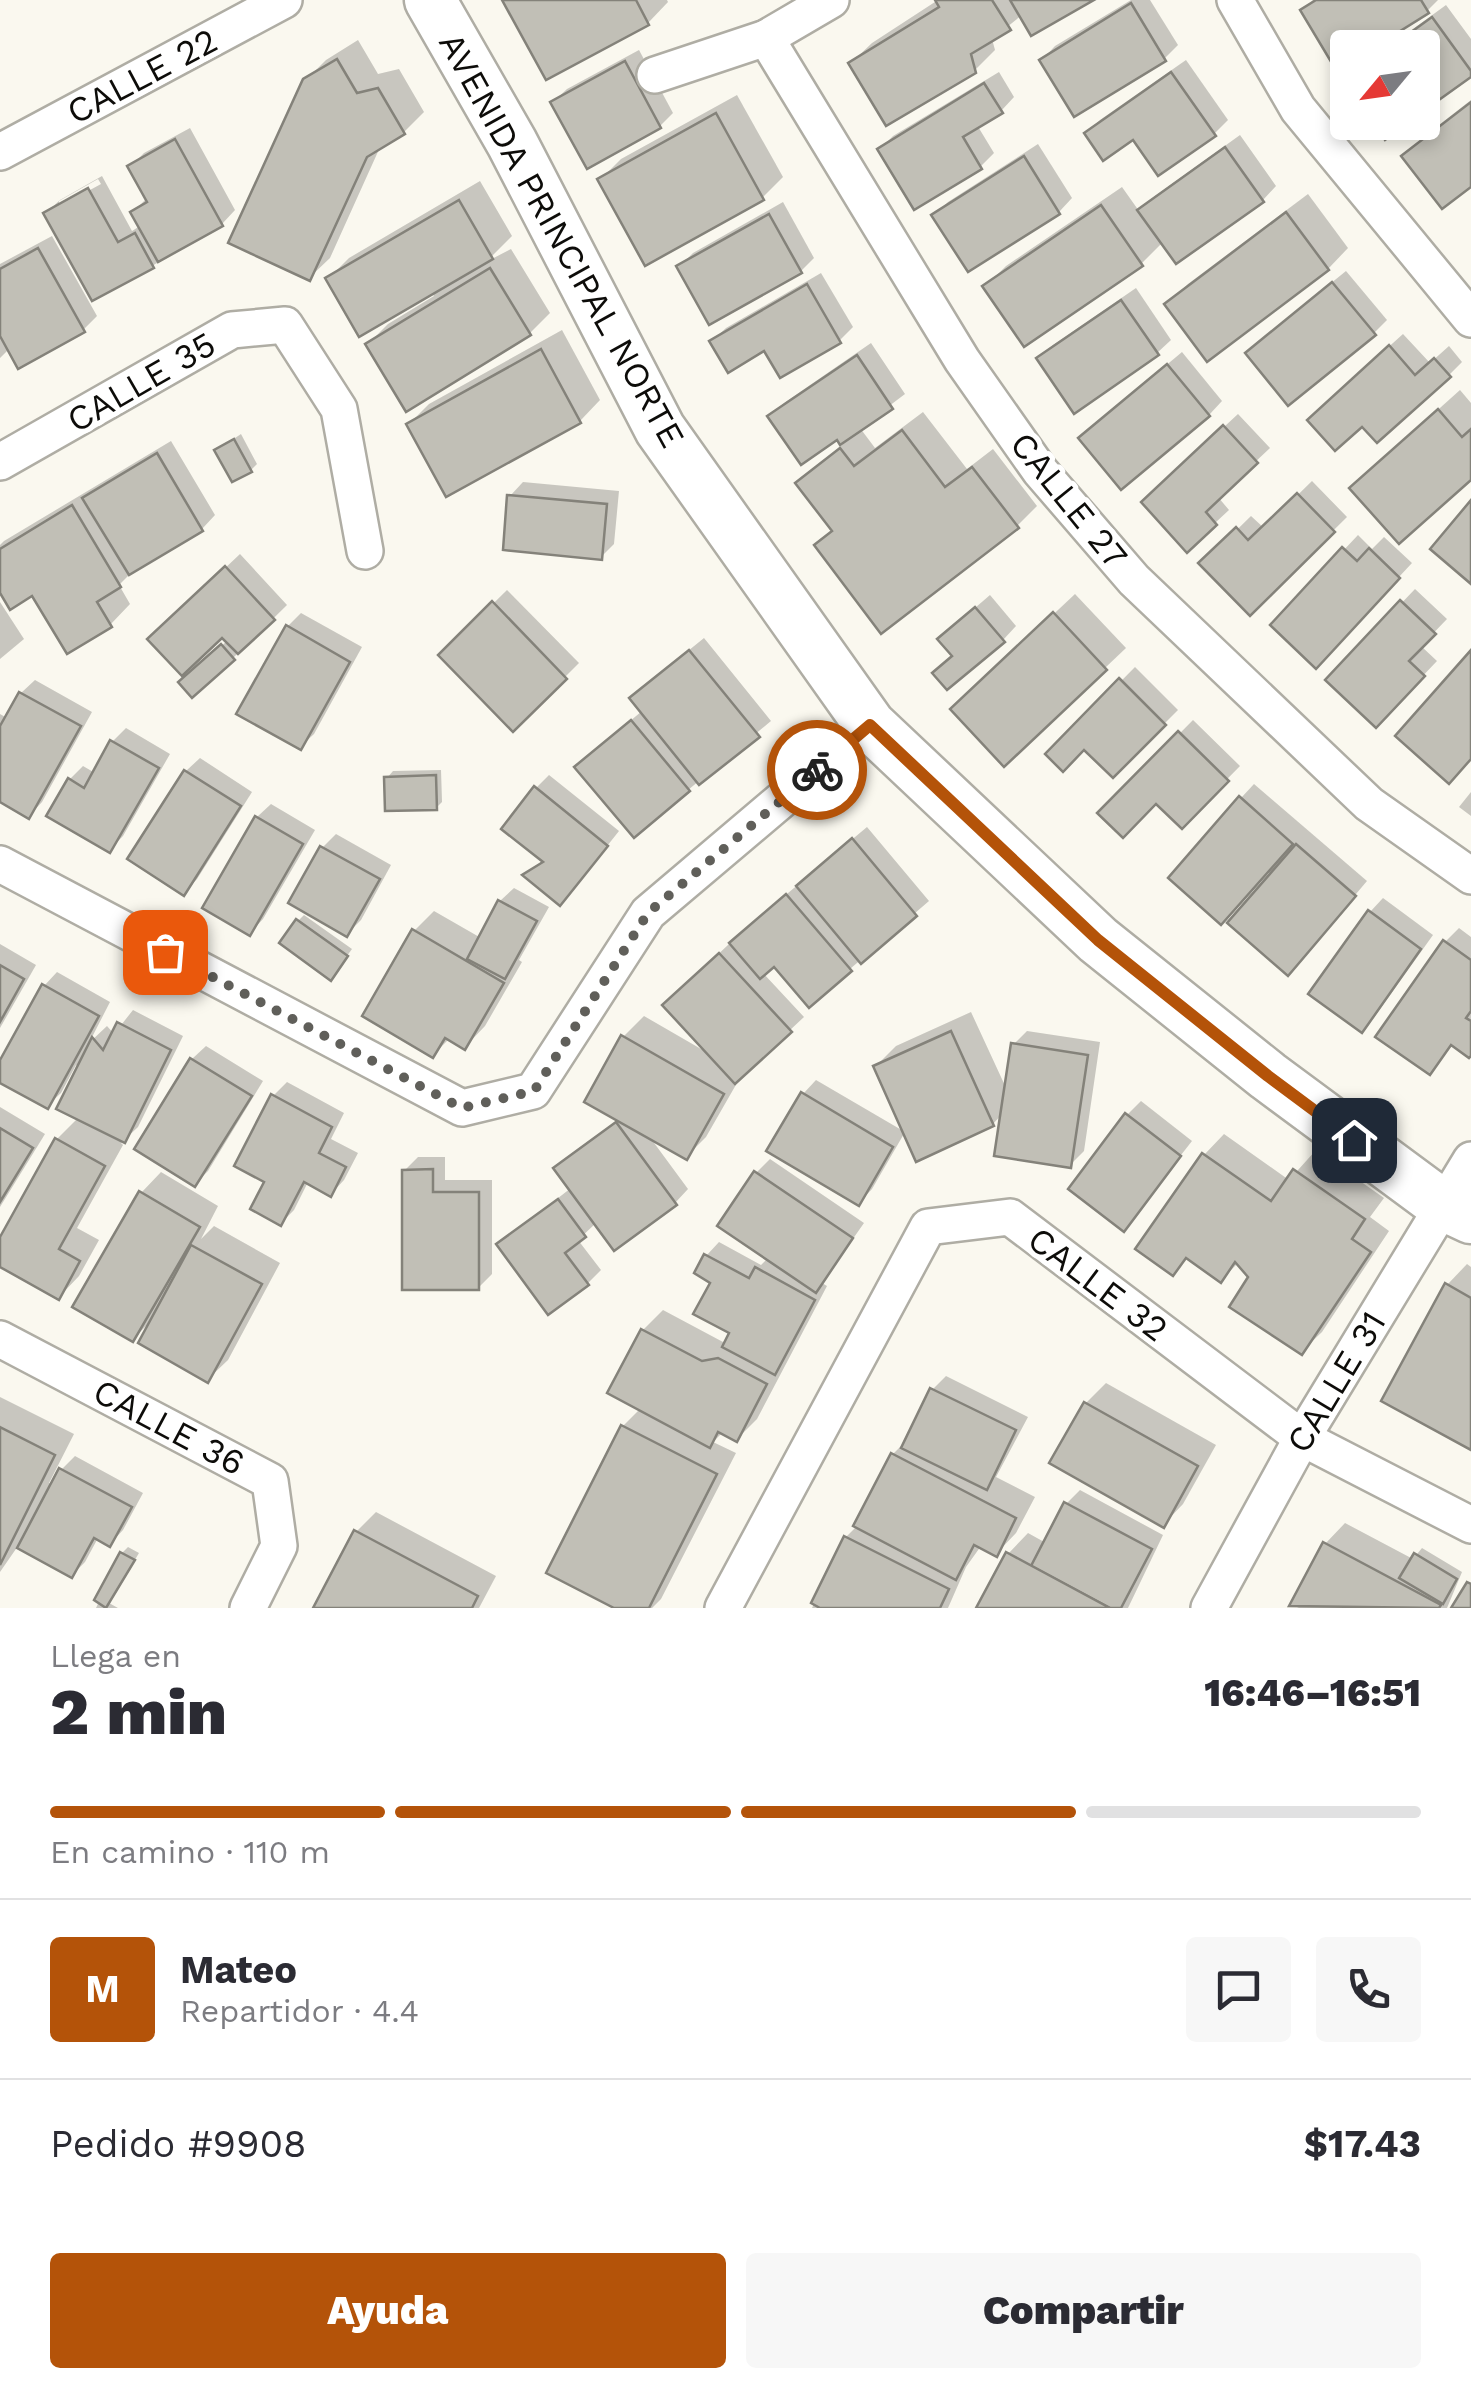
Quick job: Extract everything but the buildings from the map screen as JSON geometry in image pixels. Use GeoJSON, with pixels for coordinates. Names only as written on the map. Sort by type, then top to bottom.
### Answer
{"type":"FeatureCollection","features":[{"type":"Feature","properties":{"kind":"street","name":"CALLE 22"},"geometry":{"type":"LineString","coordinates":[[0,152],[284,0]]}},
{"type":"Feature","properties":{"kind":"street","name":"AVENIDA PRINCIPAL NORTE"},"geometry":{"type":"LineString","coordinates":[[430,0],[512,144],[660,429],[870,725],[1098,940],[1268,1076],[1456,1211]]}},
{"type":"Feature","properties":{"kind":"street"},"geometry":{"type":"LineString","coordinates":[[655,74],[766,38],[831,0]]}},
{"type":"Feature","properties":{"kind":"street"},"geometry":{"type":"LineString","coordinates":[[1234,0],[1298,109],[1471,319]]}},
{"type":"Feature","properties":{"kind":"street","name":"CALLE 27"},"geometry":{"type":"LineString","coordinates":[[766,38],[962,360],[1040,470],[1134,580],[1369,804],[1471,876]]}},
{"type":"Feature","properties":{"kind":"street","name":"CALLE 35"},"geometry":{"type":"LineString","coordinates":[[0,462],[232,330],[285,326],[340,409],[366,551]]}},
{"type":"Feature","properties":{"kind":"street"},"geometry":{"type":"LineString","coordinates":[[0,864],[462,1108],[534,1091],[648,913],[870,725]]}},
{"type":"Feature","properties":{"kind":"street","name":"CALLE 31"},"geometry":{"type":"LineString","coordinates":[[1209,1608],[1302,1438],[1456,1211],[1471,1160]]}},
{"type":"Feature","properties":{"kind":"street","name":"CALLE 32"},"geometry":{"type":"LineString","coordinates":[[723,1608],[928,1226],[1010,1218],[1302,1438],[1471,1526]]}},
{"type":"Feature","properties":{"kind":"street","name":"CALLE 36"},"geometry":{"type":"LineString","coordinates":[[0,1339],[270,1481],[280,1546],[248,1608]]}},
{"type":"Feature","properties":{"kind":"way so far"},"geometry":{"type":"LineString","coordinates":[[165,952],[462,1108],[534,1091],[648,913],[817,770]]}},
{"type":"Feature","properties":{"kind":"route"},"geometry":{"type":"LineString","coordinates":[[817,770],[870,725],[1098,940],[1354,1140]]}}]}
